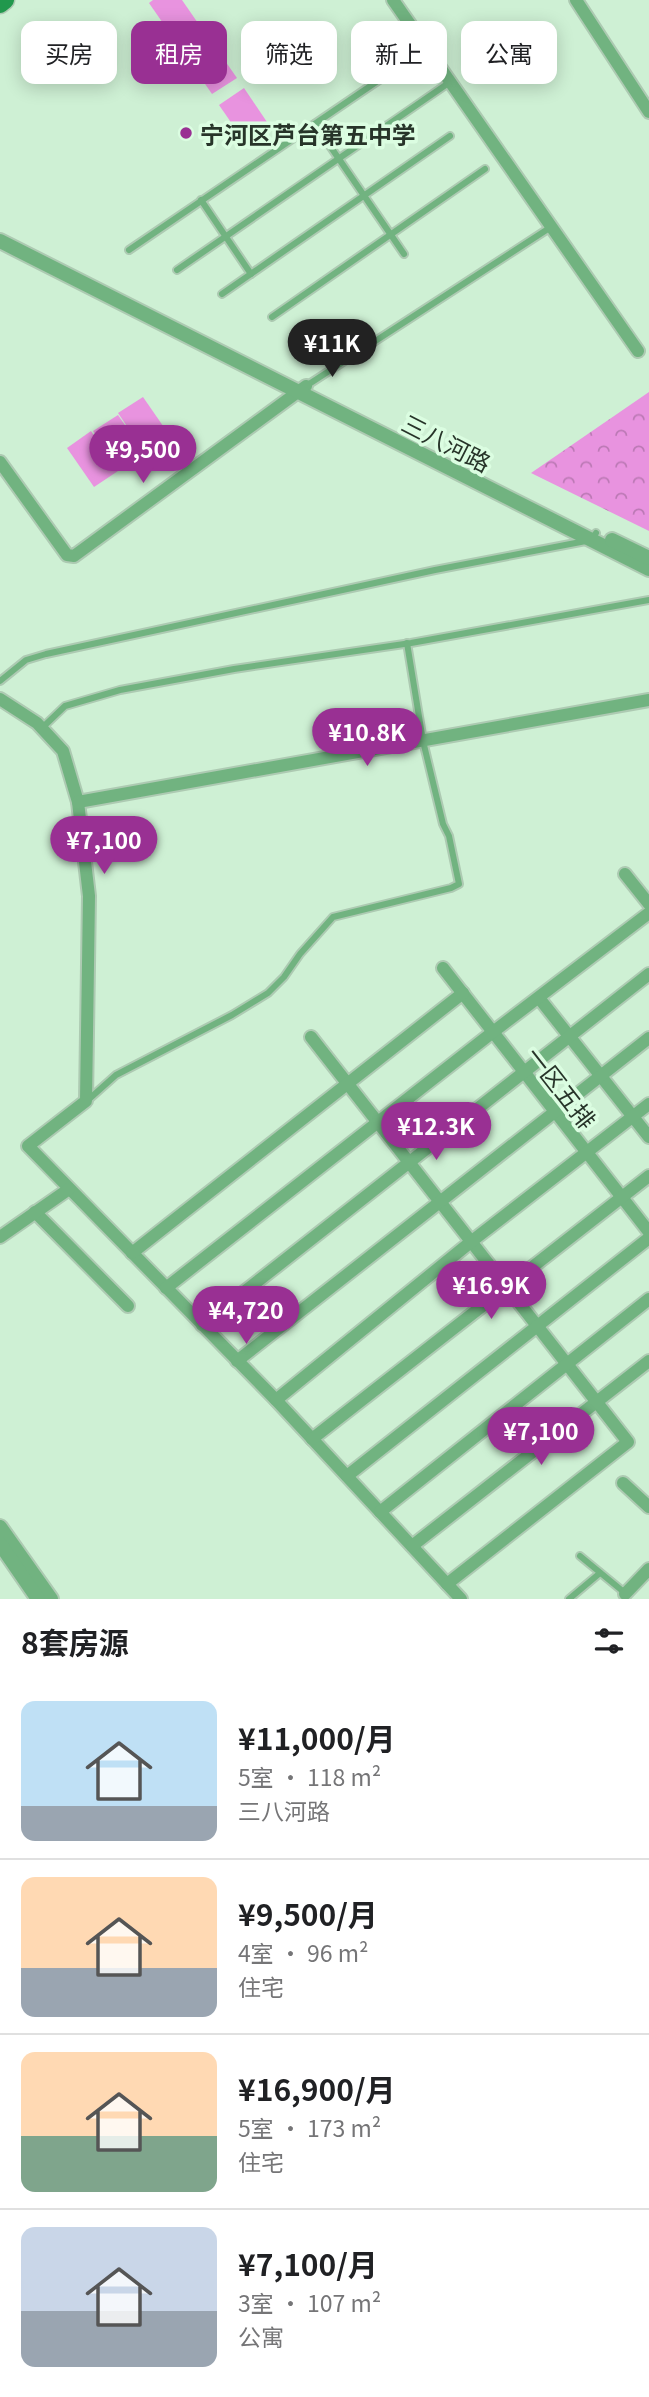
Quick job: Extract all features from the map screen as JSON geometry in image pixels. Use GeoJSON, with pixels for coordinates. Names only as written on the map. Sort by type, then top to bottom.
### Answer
{"type":"FeatureCollection","features":[{"type":"Feature","properties":{"kind":"main road"},"geometry":{"type":"LineString","coordinates":[[0,4],[5,0]]}},
{"type":"Feature","properties":{"kind":"street"},"geometry":{"type":"LineString","coordinates":[[393,0],[638,351]]}},
{"type":"Feature","properties":{"kind":"street"},"geometry":{"type":"LineString","coordinates":[[576,0],[649,112]]}},
{"type":"Feature","properties":{"kind":"street","name":"三八河路"},"geometry":{"type":"LineString","coordinates":[[0,230],[302,389]]}},
{"type":"Feature","properties":{"kind":"street","name":"三八河路"},"geometry":{"type":"LineString","coordinates":[[0,241],[594,536],[649,569]]}},
{"type":"Feature","properties":{"kind":"street"},"geometry":{"type":"LineString","coordinates":[[1,466],[67,555],[74,556],[302,389]]}},
{"type":"Feature","properties":{"kind":"street","name":"三八河路"},"geometry":{"type":"LineString","coordinates":[[594,536],[649,558]]}},
{"type":"Feature","properties":{"kind":"street"},"geometry":{"type":"LineString","coordinates":[[0,699],[42,728],[63,751],[78,802],[89,896],[86,1101],[28,1146],[276,1400],[461,1599]]}},
{"type":"Feature","properties":{"kind":"street"},"geometry":{"type":"LineString","coordinates":[[78,802],[649,700]]}},
{"type":"Feature","properties":{"kind":"street"},"geometry":{"type":"LineString","coordinates":[[625,874],[649,904]]}},
{"type":"Feature","properties":{"kind":"street"},"geometry":{"type":"LineString","coordinates":[[166,1288],[649,913]]}},
{"type":"Feature","properties":{"kind":"street","name":"一区五排"},"geometry":{"type":"LineString","coordinates":[[443,968],[649,1232]]}},
{"type":"Feature","properties":{"kind":"street"},"geometry":{"type":"LineString","coordinates":[[202,1325],[649,974]]}},
{"type":"Feature","properties":{"kind":"street"},"geometry":{"type":"LineString","coordinates":[[132,1253],[463,993]]}},
{"type":"Feature","properties":{"kind":"street"},"geometry":{"type":"LineString","coordinates":[[539,998],[649,1137]]}},
{"type":"Feature","properties":{"kind":"street"},"geometry":{"type":"LineString","coordinates":[[311,1037],[628,1442],[447,1584]]}},
{"type":"Feature","properties":{"kind":"street"},"geometry":{"type":"LineString","coordinates":[[237,1361],[649,1038]]}},
{"type":"Feature","properties":{"kind":"street"},"geometry":{"type":"LineString","coordinates":[[276,1400],[472,1241],[649,1104]]}},
{"type":"Feature","properties":{"kind":"street"},"geometry":{"type":"LineString","coordinates":[[312,1439],[649,1176]]}},
{"type":"Feature","properties":{"kind":"street"},"geometry":{"type":"LineString","coordinates":[[0,1237],[69,1189]]}},
{"type":"Feature","properties":{"kind":"street"},"geometry":{"type":"LineString","coordinates":[[35,1212],[128,1306]]}},
{"type":"Feature","properties":{"kind":"street"},"geometry":{"type":"LineString","coordinates":[[347,1476],[649,1238]]}},
{"type":"Feature","properties":{"kind":"street"},"geometry":{"type":"LineString","coordinates":[[380,1512],[649,1299]]}},
{"type":"Feature","properties":{"kind":"street"},"geometry":{"type":"LineString","coordinates":[[412,1546],[649,1361]]}},
{"type":"Feature","properties":{"kind":"street"},"geometry":{"type":"LineString","coordinates":[[623,1483],[649,1507]]}},
{"type":"Feature","properties":{"kind":"street"},"geometry":{"type":"LineString","coordinates":[[0,1527],[51,1599]]}},
{"type":"Feature","properties":{"kind":"street"},"geometry":{"type":"LineString","coordinates":[[0,1544],[38,1599]]}},
{"type":"Feature","properties":{"kind":"street"},"geometry":{"type":"LineString","coordinates":[[625,1594],[649,1569]]}},
{"type":"Feature","properties":{"kind":"lane"},"geometry":{"type":"LineString","coordinates":[[177,270],[450,82]]}},
{"type":"Feature","properties":{"kind":"lane"},"geometry":{"type":"LineString","coordinates":[[129,250],[374,84]]}},
{"type":"Feature","properties":{"kind":"lane"},"geometry":{"type":"LineString","coordinates":[[315,124],[404,254]]}},
{"type":"Feature","properties":{"kind":"lane"},"geometry":{"type":"LineString","coordinates":[[222,294],[450,136]]}},
{"type":"Feature","properties":{"kind":"lane"},"geometry":{"type":"LineString","coordinates":[[271,317],[485,169]]}},
{"type":"Feature","properties":{"kind":"lane"},"geometry":{"type":"LineString","coordinates":[[201,200],[251,274]]}},
{"type":"Feature","properties":{"kind":"lane"},"geometry":{"type":"LineString","coordinates":[[302,389],[551,227]]}},
{"type":"Feature","properties":{"kind":"lane"},"geometry":{"type":"LineString","coordinates":[[0,681],[26,660],[46,654],[594,536]]}},
{"type":"Feature","properties":{"kind":"lane"},"geometry":{"type":"LineString","coordinates":[[42,728],[65,706],[120,691],[234,668],[407,643],[649,600]]}},
{"type":"Feature","properties":{"kind":"lane"},"geometry":{"type":"LineString","coordinates":[[86,1101],[116,1075],[232,1015],[268,993],[333,917],[458,884],[449,836],[443,824],[422,741],[407,643]]}},
{"type":"Feature","properties":{"kind":"lane"},"geometry":{"type":"LineString","coordinates":[[580,1556],[625,1594]]}},
{"type":"Feature","properties":{"kind":"lane"},"geometry":{"type":"LineString","coordinates":[[569,1599],[600,1573]]}},
{"type":"Feature","properties":{"kind":"green space"},"geometry":{"type":"Polygon","coordinates":[[[153,0],[182,0],[197,21],[161,21],[149,3],[153,0]]]}},
{"type":"Feature","properties":{"kind":"green space"},"geometry":{"type":"Polygon","coordinates":[[[227,64],[237,78],[212,94],[205,84],[227,84],[227,64]]]}},
{"type":"Feature","properties":{"kind":"green space"},"geometry":{"type":"Polygon","coordinates":[[[244,88],[271,128],[246,144],[219,105],[244,88]]]}},
{"type":"Feature","properties":{"kind":"green space"},"geometry":{"type":"Polygon","coordinates":[[[649,392],[649,531],[531,473],[649,392]]]}},
{"type":"Feature","properties":{"kind":"green space"},"geometry":{"type":"Polygon","coordinates":[[[143,397],[170,436],[145,453],[118,413],[143,397]]]}},
{"type":"Feature","properties":{"kind":"green space"},"geometry":{"type":"Polygon","coordinates":[[[118,415],[145,454],[120,471],[93,431],[118,415]]]}},
{"type":"Feature","properties":{"kind":"green space"},"geometry":{"type":"Polygon","coordinates":[[[91,431],[118,471],[94,487],[67,448],[91,431]]]}},
{"type":"Feature","properties":{"kind":"place","name":"宁河区芦台第五中学"},"geometry":{"type":"Point","coordinates":[186,133]}}]}
